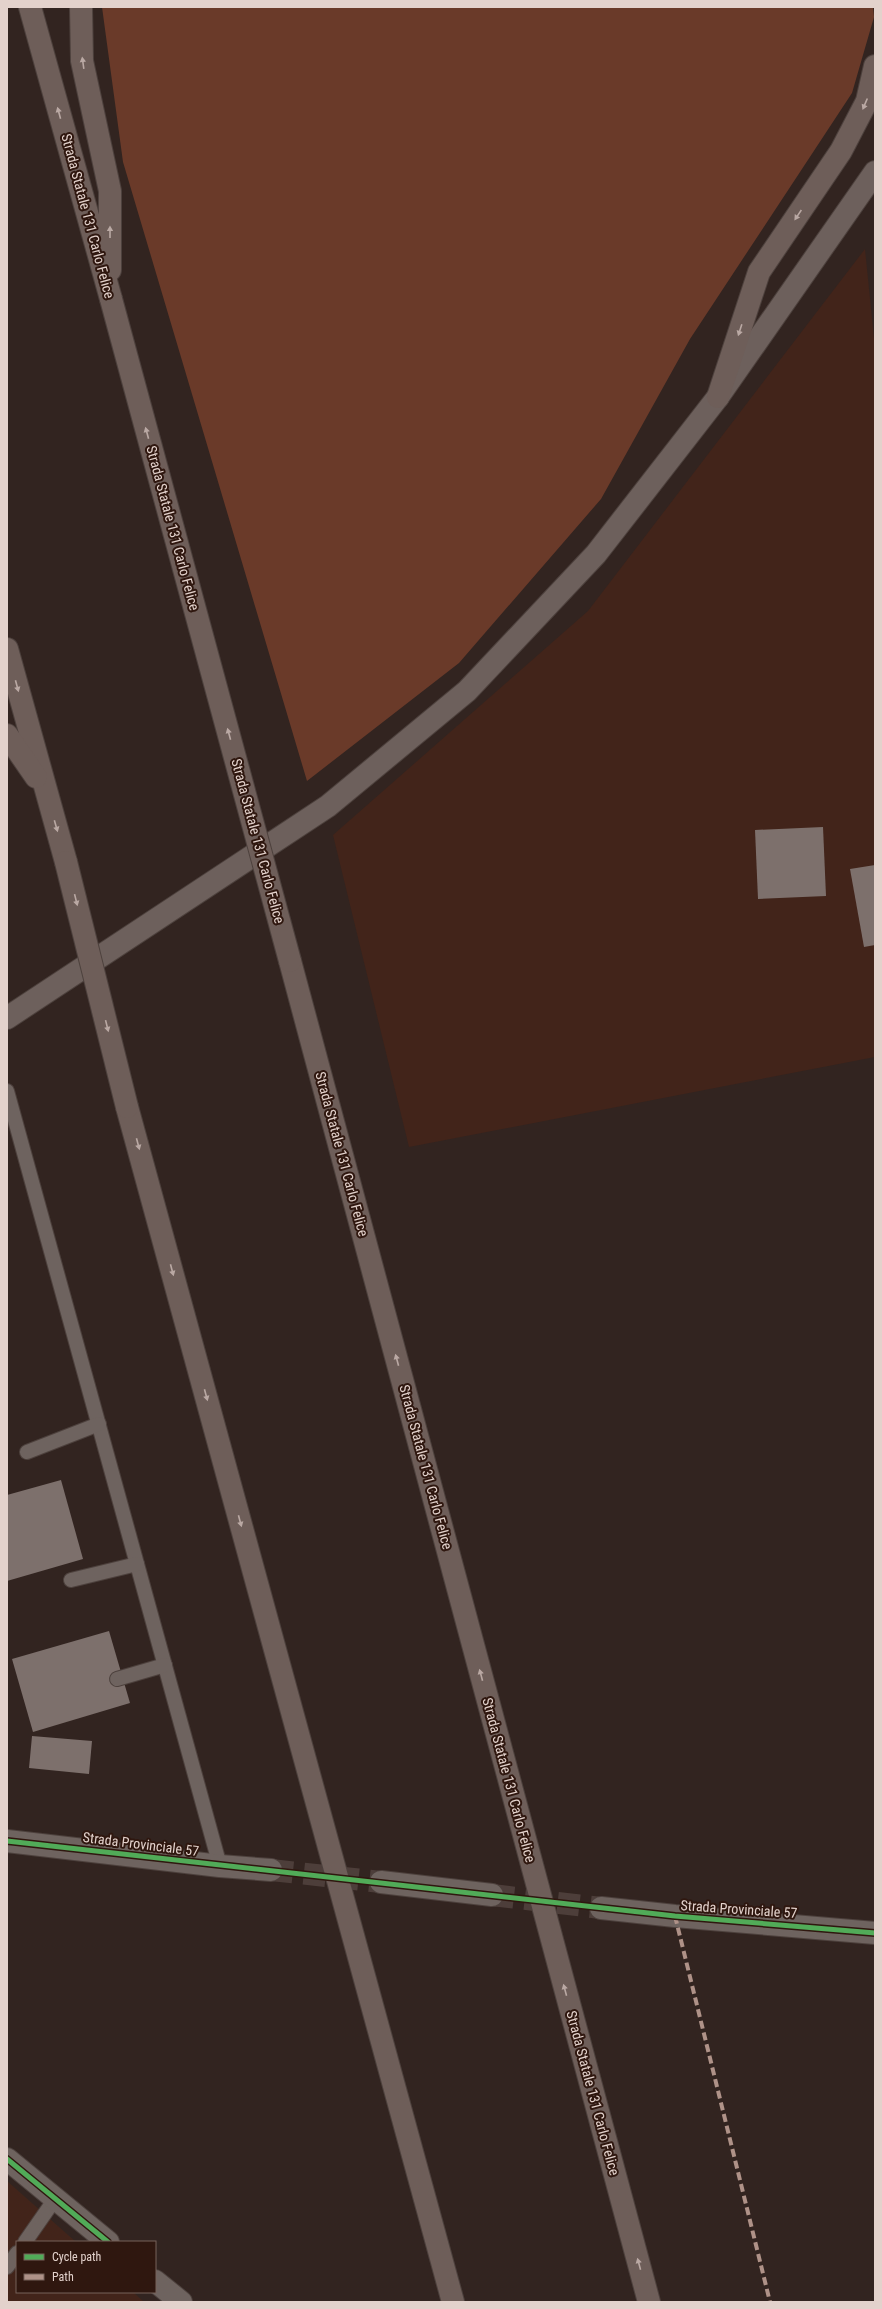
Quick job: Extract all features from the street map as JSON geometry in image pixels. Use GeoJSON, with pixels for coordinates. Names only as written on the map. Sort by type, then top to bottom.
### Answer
{"type":"FeatureCollection","features":[{"type":"Feature","properties":{"kind":"highway","name":"Strada Statale 131 Carlo Felice"},"geometry":{"type":"LineString","coordinates":[[30,7],[290,961],[649,2302]]}},
{"type":"Feature","properties":{"kind":"highway"},"geometry":{"type":"LineString","coordinates":[[81,7],[82,61],[110,191],[110,299]]}},
{"type":"Feature","properties":{"kind":"highway"},"geometry":{"type":"LineString","coordinates":[[718,397],[759,272],[841,151],[867,101],[875,66]]}},
{"type":"Feature","properties":{"kind":"highway"},"geometry":{"type":"LineString","coordinates":[[7,649],[66,862],[127,1107],[453,2302]]}},
{"type":"Feature","properties":{"kind":"highway"},"geometry":{"type":"LineString","coordinates":[[7,735],[45,789]]}},
{"type":"Feature","properties":{"kind":"main road"},"geometry":{"type":"LineString","coordinates":[[7,1018],[328,806],[467,691],[596,554],[718,397],[875,172]]}},
{"type":"Feature","properties":{"kind":"street","name":"Strada Provinciale 57"},"geometry":{"type":"LineString","coordinates":[[7,1840],[220,1866],[271,1870]]}},
{"type":"Feature","properties":{"kind":"street"},"geometry":{"type":"LineString","coordinates":[[382,1882],[492,1895]]}},
{"type":"Feature","properties":{"kind":"street","name":"Strada Provinciale 57"},"geometry":{"type":"LineString","coordinates":[[601,1908],[675,1916],[875,1932]]}},
{"type":"Feature","properties":{"kind":"street"},"geometry":{"type":"LineString","coordinates":[[7,2159],[107,2241]]}},
{"type":"Feature","properties":{"kind":"street"},"geometry":{"type":"LineString","coordinates":[[156,2282],[181,2302]]}},
{"type":"Feature","properties":{"kind":"lane"},"geometry":{"type":"LineString","coordinates":[[7,1091],[220,1866]]}},
{"type":"Feature","properties":{"kind":"lane"},"geometry":{"type":"LineString","coordinates":[[27,1452],[99,1424]]}},
{"type":"Feature","properties":{"kind":"lane"},"geometry":{"type":"LineString","coordinates":[[71,1580],[137,1564]]}},
{"type":"Feature","properties":{"kind":"lane"},"geometry":{"type":"LineString","coordinates":[[117,1679],[165,1665]]}},
{"type":"Feature","properties":{"kind":"lane"},"geometry":{"type":"LineString","coordinates":[[26,2241],[55,2199]]}},
{"type":"Feature","properties":{"kind":"lane"},"geometry":{"type":"LineString","coordinates":[[7,2267],[16,2254]]}},
{"type":"Feature","properties":{"kind":"shaded area"},"geometry":{"type":"Polygon","coordinates":[[[102,7],[873,7],[874,17],[852,93],[690,339],[601,499],[459,663],[307,781],[123,162],[102,7]]]}},
{"type":"Feature","properties":{"kind":"shaded area"},"geometry":{"type":"Polygon","coordinates":[[[865,249],[875,348],[875,1057],[409,1147],[333,835],[588,611],[865,249]]]}},
{"type":"Feature","properties":{"kind":"shaded area"},"geometry":{"type":"Polygon","coordinates":[[[7,2181],[75,2241],[16,2241],[16,2293],[134,2293],[144,2302],[7,2302],[7,2181]]]}},
{"type":"Feature","properties":{"kind":"building"},"geometry":{"type":"Polygon","coordinates":[[[823,827],[826,896],[758,899],[755,830],[823,827]]]}},
{"type":"Feature","properties":{"kind":"building"},"geometry":{"type":"Polygon","coordinates":[[[875,865],[875,945],[864,947],[850,869],[875,865]]]}},
{"type":"Feature","properties":{"kind":"building"},"geometry":{"type":"Polygon","coordinates":[[[61,1480],[83,1559],[7,1581],[7,1495],[61,1480]]]}},
{"type":"Feature","properties":{"kind":"building"},"geometry":{"type":"Polygon","coordinates":[[[109,1631],[130,1703],[33,1732],[12,1659],[109,1631]]]}},
{"type":"Feature","properties":{"kind":"building"},"geometry":{"type":"Polygon","coordinates":[[[32,1736],[92,1741],[89,1774],[29,1768],[32,1736]]]}},
{"type":"Feature","properties":{"kind":"tunnel"},"geometry":{"type":"LineString","coordinates":[[271,1870],[381,1882]]}},
{"type":"Feature","properties":{"kind":"tunnel"},"geometry":{"type":"LineString","coordinates":[[492,1895],[601,1908]]}},
{"type":"Feature","properties":{"kind":"marked path"},"geometry":{"type":"LineString","coordinates":[[675,1916],[770,2302]]}},
{"type":"Feature","properties":{"kind":"cycle path"},"geometry":{"type":"LineString","coordinates":[[7,1841],[675,1916],[875,1933]]}},
{"type":"Feature","properties":{"kind":"cycle path"},"geometry":{"type":"LineString","coordinates":[[7,2159],[107,2241]]}}]}
